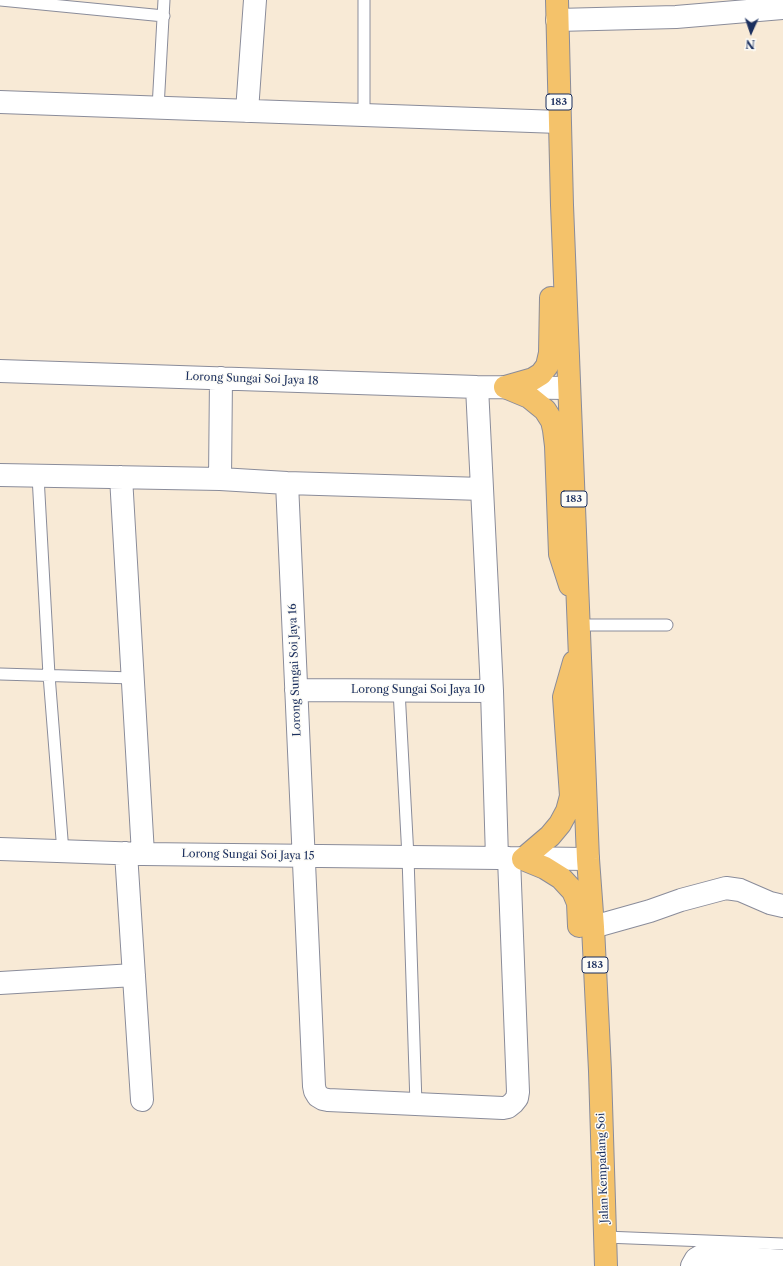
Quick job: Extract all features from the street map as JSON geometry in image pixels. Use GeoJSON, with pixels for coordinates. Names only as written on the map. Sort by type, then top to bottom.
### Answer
{"type":"FeatureCollection","features":[{"type":"Feature","properties":{"kind":"highway","name":"183"},"geometry":{"type":"LineString","coordinates":[[557,10],[562,205],[588,859],[600,1071]]}},
{"type":"Feature","properties":{"kind":"highway"},"geometry":{"type":"LineString","coordinates":[[505,387],[534,379],[541,374],[547,366],[550,353],[552,328],[551,237],[562,205]]}},
{"type":"Feature","properties":{"kind":"highway"},"geometry":{"type":"LineString","coordinates":[[505,387],[529,397],[545,410],[552,421],[556,446],[560,554],[579,626],[564,696],[571,796],[567,811],[560,824],[550,836],[509,858]]}},
{"type":"Feature","properties":{"kind":"highway"},"geometry":{"type":"LineString","coordinates":[[509,858],[545,868],[561,878],[573,891],[578,903],[587,1027],[600,1071]]}},
{"type":"Feature","properties":{"kind":"highway","name":"Jalan Kempadang Soi"},"geometry":{"type":"LineString","coordinates":[[600,1071],[606,1266]]}},
{"type":"Feature","properties":{"kind":"street"},"geometry":{"type":"LineString","coordinates":[[247,111],[255,0]]}},
{"type":"Feature","properties":{"kind":"street"},"geometry":{"type":"LineString","coordinates":[[557,10],[676,16],[783,8]]}},
{"type":"Feature","properties":{"kind":"street"},"geometry":{"type":"LineString","coordinates":[[0,102],[559,122]]}},
{"type":"Feature","properties":{"kind":"street","name":"Lorong Sungai Soi Jaya 18"},"geometry":{"type":"LineString","coordinates":[[0,371],[477,387],[570,388]]}},
{"type":"Feature","properties":{"kind":"street"},"geometry":{"type":"LineString","coordinates":[[220,479],[221,378]]}},
{"type":"Feature","properties":{"kind":"street"},"geometry":{"type":"LineString","coordinates":[[477,387],[492,691]]}},
{"type":"Feature","properties":{"kind":"street"},"geometry":{"type":"LineString","coordinates":[[0,475],[220,479],[287,483],[482,489]]}},
{"type":"Feature","properties":{"kind":"street"},"geometry":{"type":"LineString","coordinates":[[121,477],[133,678],[134,975],[142,1100]]}},
{"type":"Feature","properties":{"kind":"street","name":"Lorong Sungai Soi Jaya 16"},"geometry":{"type":"LineString","coordinates":[[287,483],[315,1091],[318,1096],[328,1100],[416,1104]]}},
{"type":"Feature","properties":{"kind":"street","name":"Lorong Sungai Soi Jaya 10"},"geometry":{"type":"LineString","coordinates":[[296,690],[492,691],[509,858],[517,1098],[508,1107],[503,1108],[416,1104]]}},
{"type":"Feature","properties":{"kind":"street","name":"Lorong Sungai Soi Jaya 15"},"geometry":{"type":"LineString","coordinates":[[0,849],[63,852],[588,859]]}},
{"type":"Feature","properties":{"kind":"street"},"geometry":{"type":"LineString","coordinates":[[593,927],[650,911],[680,900],[726,888],[740,890],[770,903],[783,906]]}},
{"type":"Feature","properties":{"kind":"street"},"geometry":{"type":"LineString","coordinates":[[0,983],[134,975]]}},
{"type":"Feature","properties":{"kind":"street"},"geometry":{"type":"LineString","coordinates":[[692,1266],[696,1259],[707,1255],[783,1261]]}},
{"type":"Feature","properties":{"kind":"lane"},"geometry":{"type":"LineString","coordinates":[[0,0],[164,16]]}},
{"type":"Feature","properties":{"kind":"lane"},"geometry":{"type":"LineString","coordinates":[[158,108],[164,0]]}},
{"type":"Feature","properties":{"kind":"lane"},"geometry":{"type":"LineString","coordinates":[[364,0],[364,115]]}},
{"type":"Feature","properties":{"kind":"lane"},"geometry":{"type":"LineString","coordinates":[[38,476],[49,675],[63,852]]}},
{"type":"Feature","properties":{"kind":"lane"},"geometry":{"type":"LineString","coordinates":[[579,626],[667,624]]}},
{"type":"Feature","properties":{"kind":"lane"},"geometry":{"type":"LineString","coordinates":[[0,674],[133,678]]}},
{"type":"Feature","properties":{"kind":"lane"},"geometry":{"type":"LineString","coordinates":[[399,690],[408,857],[416,1104]]}},
{"type":"Feature","properties":{"kind":"lane"},"geometry":{"type":"LineString","coordinates":[[605,1237],[783,1244]]}}]}
